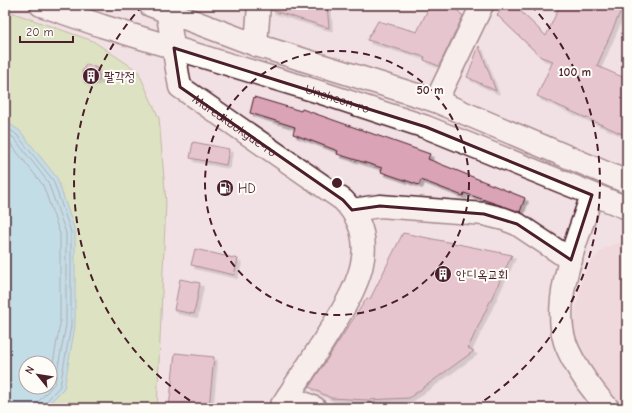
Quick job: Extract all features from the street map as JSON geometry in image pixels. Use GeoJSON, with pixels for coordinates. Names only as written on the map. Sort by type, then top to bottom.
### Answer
{"type":"FeatureCollection","features":[{"type":"Feature","properties":{"kind":"street","name":"Uncheon-ro"},"geometry":{"type":"LineString","coordinates":[[41,5],[426,127],[627,208]]}},
{"type":"Feature","properties":{"kind":"street"},"geometry":{"type":"LineString","coordinates":[[256,45],[259,5]]}},
{"type":"Feature","properties":{"kind":"street","name":"Uncheon-ro"},"geometry":{"type":"LineString","coordinates":[[158,8],[256,45],[436,101],[627,182]]}},
{"type":"Feature","properties":{"kind":"street","name":"Mareukbokgae-ro"},"geometry":{"type":"LineString","coordinates":[[158,8],[174,48],[180,87],[342,200],[352,210],[362,232],[363,242],[361,272],[353,294],[284,402]]}},
{"type":"Feature","properties":{"kind":"street"},"geometry":{"type":"LineString","coordinates":[[436,101],[475,8]]}},
{"type":"Feature","properties":{"kind":"street"},"geometry":{"type":"LineString","coordinates":[[592,195],[571,260],[562,300],[562,326],[564,341],[573,362],[608,408]]}},
{"type":"Feature","properties":{"kind":"street"},"geometry":{"type":"LineString","coordinates":[[352,210],[380,206],[484,214],[517,224],[571,260]]}},
{"type":"Feature","properties":{"kind":"street"},"geometry":{"type":"LineString","coordinates":[[284,402],[314,408]]}},
{"type":"Feature","properties":{"kind":"highlighted area"},"geometry":{"type":"Polygon","coordinates":[[[174,48],[426,127],[592,195],[571,260],[517,224],[484,214],[380,206],[352,210],[343,200],[180,87],[174,48]]]}},
{"type":"Feature","properties":{"kind":"shaded area"},"geometry":{"type":"Polygon","coordinates":[[[627,240],[627,408],[623,408],[613,400],[576,354],[573,325],[582,278],[590,263],[605,247],[627,240]]]}},
{"type":"Feature","properties":{"kind":"green space"},"geometry":{"type":"Polygon","coordinates":[[[5,10],[93,41],[138,71],[159,118],[166,202],[157,408],[5,408],[5,10]]]}},
{"type":"Feature","properties":{"kind":"water"},"geometry":{"type":"Polygon","coordinates":[[[5,121],[20,131],[57,178],[75,231],[75,326],[64,388],[58,394],[58,355],[18,355],[18,395],[57,395],[45,408],[5,408],[5,121]]]}},
{"type":"Feature","properties":{"kind":"building"},"geometry":{"type":"Polygon","coordinates":[[[271,5],[327,5],[329,28],[271,10],[271,5]]]}},
{"type":"Feature","properties":{"kind":"building"},"geometry":{"type":"Polygon","coordinates":[[[430,5],[443,5],[457,10],[463,16],[439,66],[424,60],[425,57],[367,40],[378,21],[417,32],[430,5]]]}},
{"type":"Feature","properties":{"kind":"building"},"geometry":{"type":"Polygon","coordinates":[[[506,5],[514,5],[546,36],[560,5],[611,5],[621,10],[597,66],[627,79],[627,136],[537,96],[553,61],[541,57],[497,15],[506,5]]]}},
{"type":"Feature","properties":{"kind":"building"},"geometry":{"type":"Polygon","coordinates":[[[479,46],[496,91],[467,77],[479,46]]]}},
{"type":"Feature","properties":{"kind":"building","name":"팔각정"},"geometry":{"type":"Polygon","coordinates":[[[86,64],[97,68],[100,80],[85,83],[82,72],[86,64]]]}},
{"type":"Feature","properties":{"kind":"building"},"geometry":{"type":"Polygon","coordinates":[[[254,97],[301,111],[302,109],[430,154],[428,159],[525,198],[520,212],[464,193],[463,196],[421,180],[419,185],[381,172],[382,168],[337,154],[338,151],[293,134],[295,127],[250,113],[254,97]]]}},
{"type":"Feature","properties":{"kind":"building"},"geometry":{"type":"Polygon","coordinates":[[[193,142],[229,149],[226,165],[190,158],[193,142]]]}},
{"type":"Feature","properties":{"kind":"building"},"geometry":{"type":"Polygon","coordinates":[[[403,233],[512,255],[468,348],[474,351],[409,398],[367,400],[331,398],[309,387],[367,298],[370,299],[403,233]]]}},
{"type":"Feature","properties":{"kind":"building"},"geometry":{"type":"Polygon","coordinates":[[[195,249],[238,259],[234,275],[191,265],[195,249]]]}},
{"type":"Feature","properties":{"kind":"building"},"geometry":{"type":"Polygon","coordinates":[[[180,279],[200,283],[194,314],[174,310],[180,279]]]}},
{"type":"Feature","properties":{"kind":"building"},"geometry":{"type":"Polygon","coordinates":[[[175,353],[214,357],[209,408],[169,408],[175,353]]]}},
{"type":"Feature","properties":{"kind":"place","name":"팔각정"},"geometry":{"type":"Point","coordinates":[91,76]}},
{"type":"Feature","properties":{"kind":"place","name":"HD"},"geometry":{"type":"Point","coordinates":[225,188]}},
{"type":"Feature","properties":{"kind":"place","name":"안디옥교회"},"geometry":{"type":"Point","coordinates":[443,274]}}]}
